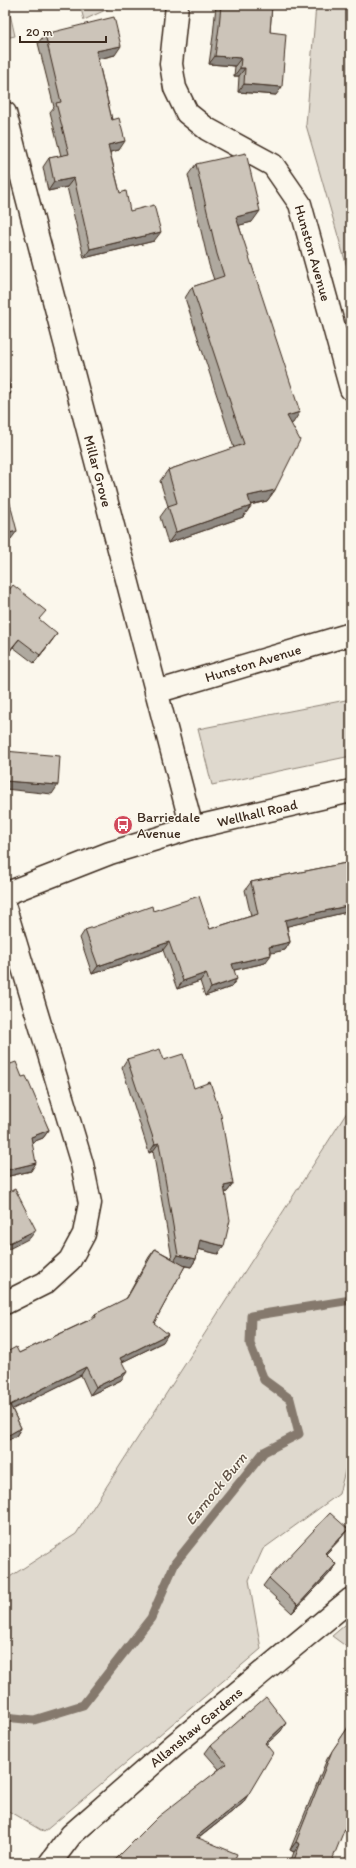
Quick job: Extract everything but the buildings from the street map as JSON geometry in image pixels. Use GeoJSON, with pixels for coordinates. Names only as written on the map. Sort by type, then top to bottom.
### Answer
{"type":"FeatureCollection","features":[{"type":"Feature","properties":{"kind":"street","name":"Hunston Avenue"},"geometry":{"type":"LineString","coordinates":[[177,5],[171,64],[175,88],[188,113],[207,129],[273,165],[300,204],[351,389]]}},
{"type":"Feature","properties":{"kind":"street","name":"Millar Grove"},"geometry":{"type":"LineString","coordinates":[[5,113],[192,828]]}},
{"type":"Feature","properties":{"kind":"street","name":"Hunston Avenue"},"geometry":{"type":"LineString","coordinates":[[156,692],[351,634]]}},
{"type":"Feature","properties":{"kind":"street","name":"Wellhall Road"},"geometry":{"type":"LineString","coordinates":[[5,894],[110,853],[192,828],[351,791]]}},
{"type":"Feature","properties":{"kind":"street"},"geometry":{"type":"LineString","coordinates":[[5,908],[82,1164],[90,1203],[84,1234],[70,1260],[45,1283],[5,1303]]}},
{"type":"Feature","properties":{"kind":"street","name":"Allanshaw Gardens"},"geometry":{"type":"LineString","coordinates":[[50,1863],[71,1836],[174,1745],[351,1599]]}},
{"type":"Feature","properties":{"kind":"shaded area"},"geometry":{"type":"Polygon","coordinates":[[[5,5],[8,5],[15,36],[5,38],[5,5]]]}},
{"type":"Feature","properties":{"kind":"shaded area"},"geometry":{"type":"Polygon","coordinates":[[[80,5],[116,5],[84,20],[80,5]]]}},
{"type":"Feature","properties":{"kind":"shaded area"},"geometry":{"type":"Polygon","coordinates":[[[316,5],[351,5],[351,281],[306,125],[316,5]]]}},
{"type":"Feature","properties":{"kind":"shaded area"},"geometry":{"type":"Polygon","coordinates":[[[351,699],[351,756],[212,785],[198,729],[351,699]]]}},
{"type":"Feature","properties":{"kind":"shaded area"},"geometry":{"type":"Polygon","coordinates":[[[351,1106],[351,1448],[339,1494],[263,1549],[249,1580],[261,1649],[44,1832],[5,1809],[5,1580],[76,1534],[351,1106]]]}},
{"type":"Feature","properties":{"kind":"shaded area"},"geometry":{"type":"Polygon","coordinates":[[[351,1620],[351,1650],[332,1636],[351,1620]]]}},
{"type":"Feature","properties":{"kind":"waterway","name":"Earnock Burn"},"geometry":{"type":"LineString","coordinates":[[5,1717],[34,1720],[83,1705],[151,1618],[175,1563],[264,1452],[299,1434],[290,1399],[264,1380],[250,1344],[251,1316],[351,1300]]}},
{"type":"Feature","properties":{"kind":"place","name":"Barriedale Avenue"},"geometry":{"type":"Point","coordinates":[123,825]}}]}
